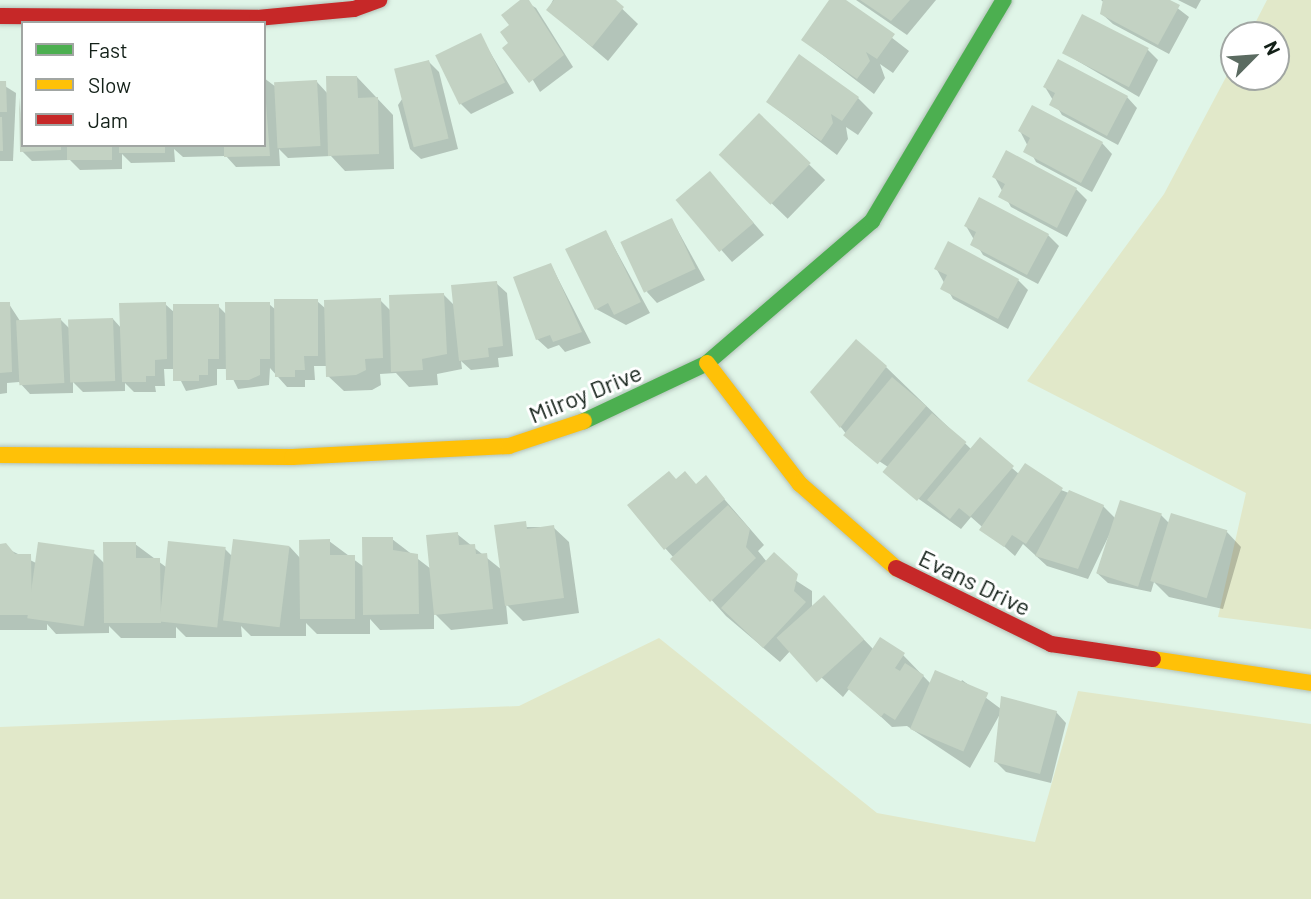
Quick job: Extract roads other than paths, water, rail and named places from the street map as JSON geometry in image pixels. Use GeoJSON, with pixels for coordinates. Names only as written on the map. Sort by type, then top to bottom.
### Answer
{"type":"FeatureCollection","features":[{"type":"Feature","properties":{"kind":"street"},"geometry":{"type":"LineString","coordinates":[[0,16],[257,18],[354,9],[379,0]]}},
{"type":"Feature","properties":{"kind":"street","name":"Milroy Drive"},"geometry":{"type":"LineString","coordinates":[[0,455],[292,457],[509,446],[612,412],[707,363],[872,221],[1004,0]]}},
{"type":"Feature","properties":{"kind":"street","name":"Evans Drive"},"geometry":{"type":"LineString","coordinates":[[707,363],[800,484],[904,575],[1051,644],[1311,683]]}}]}
